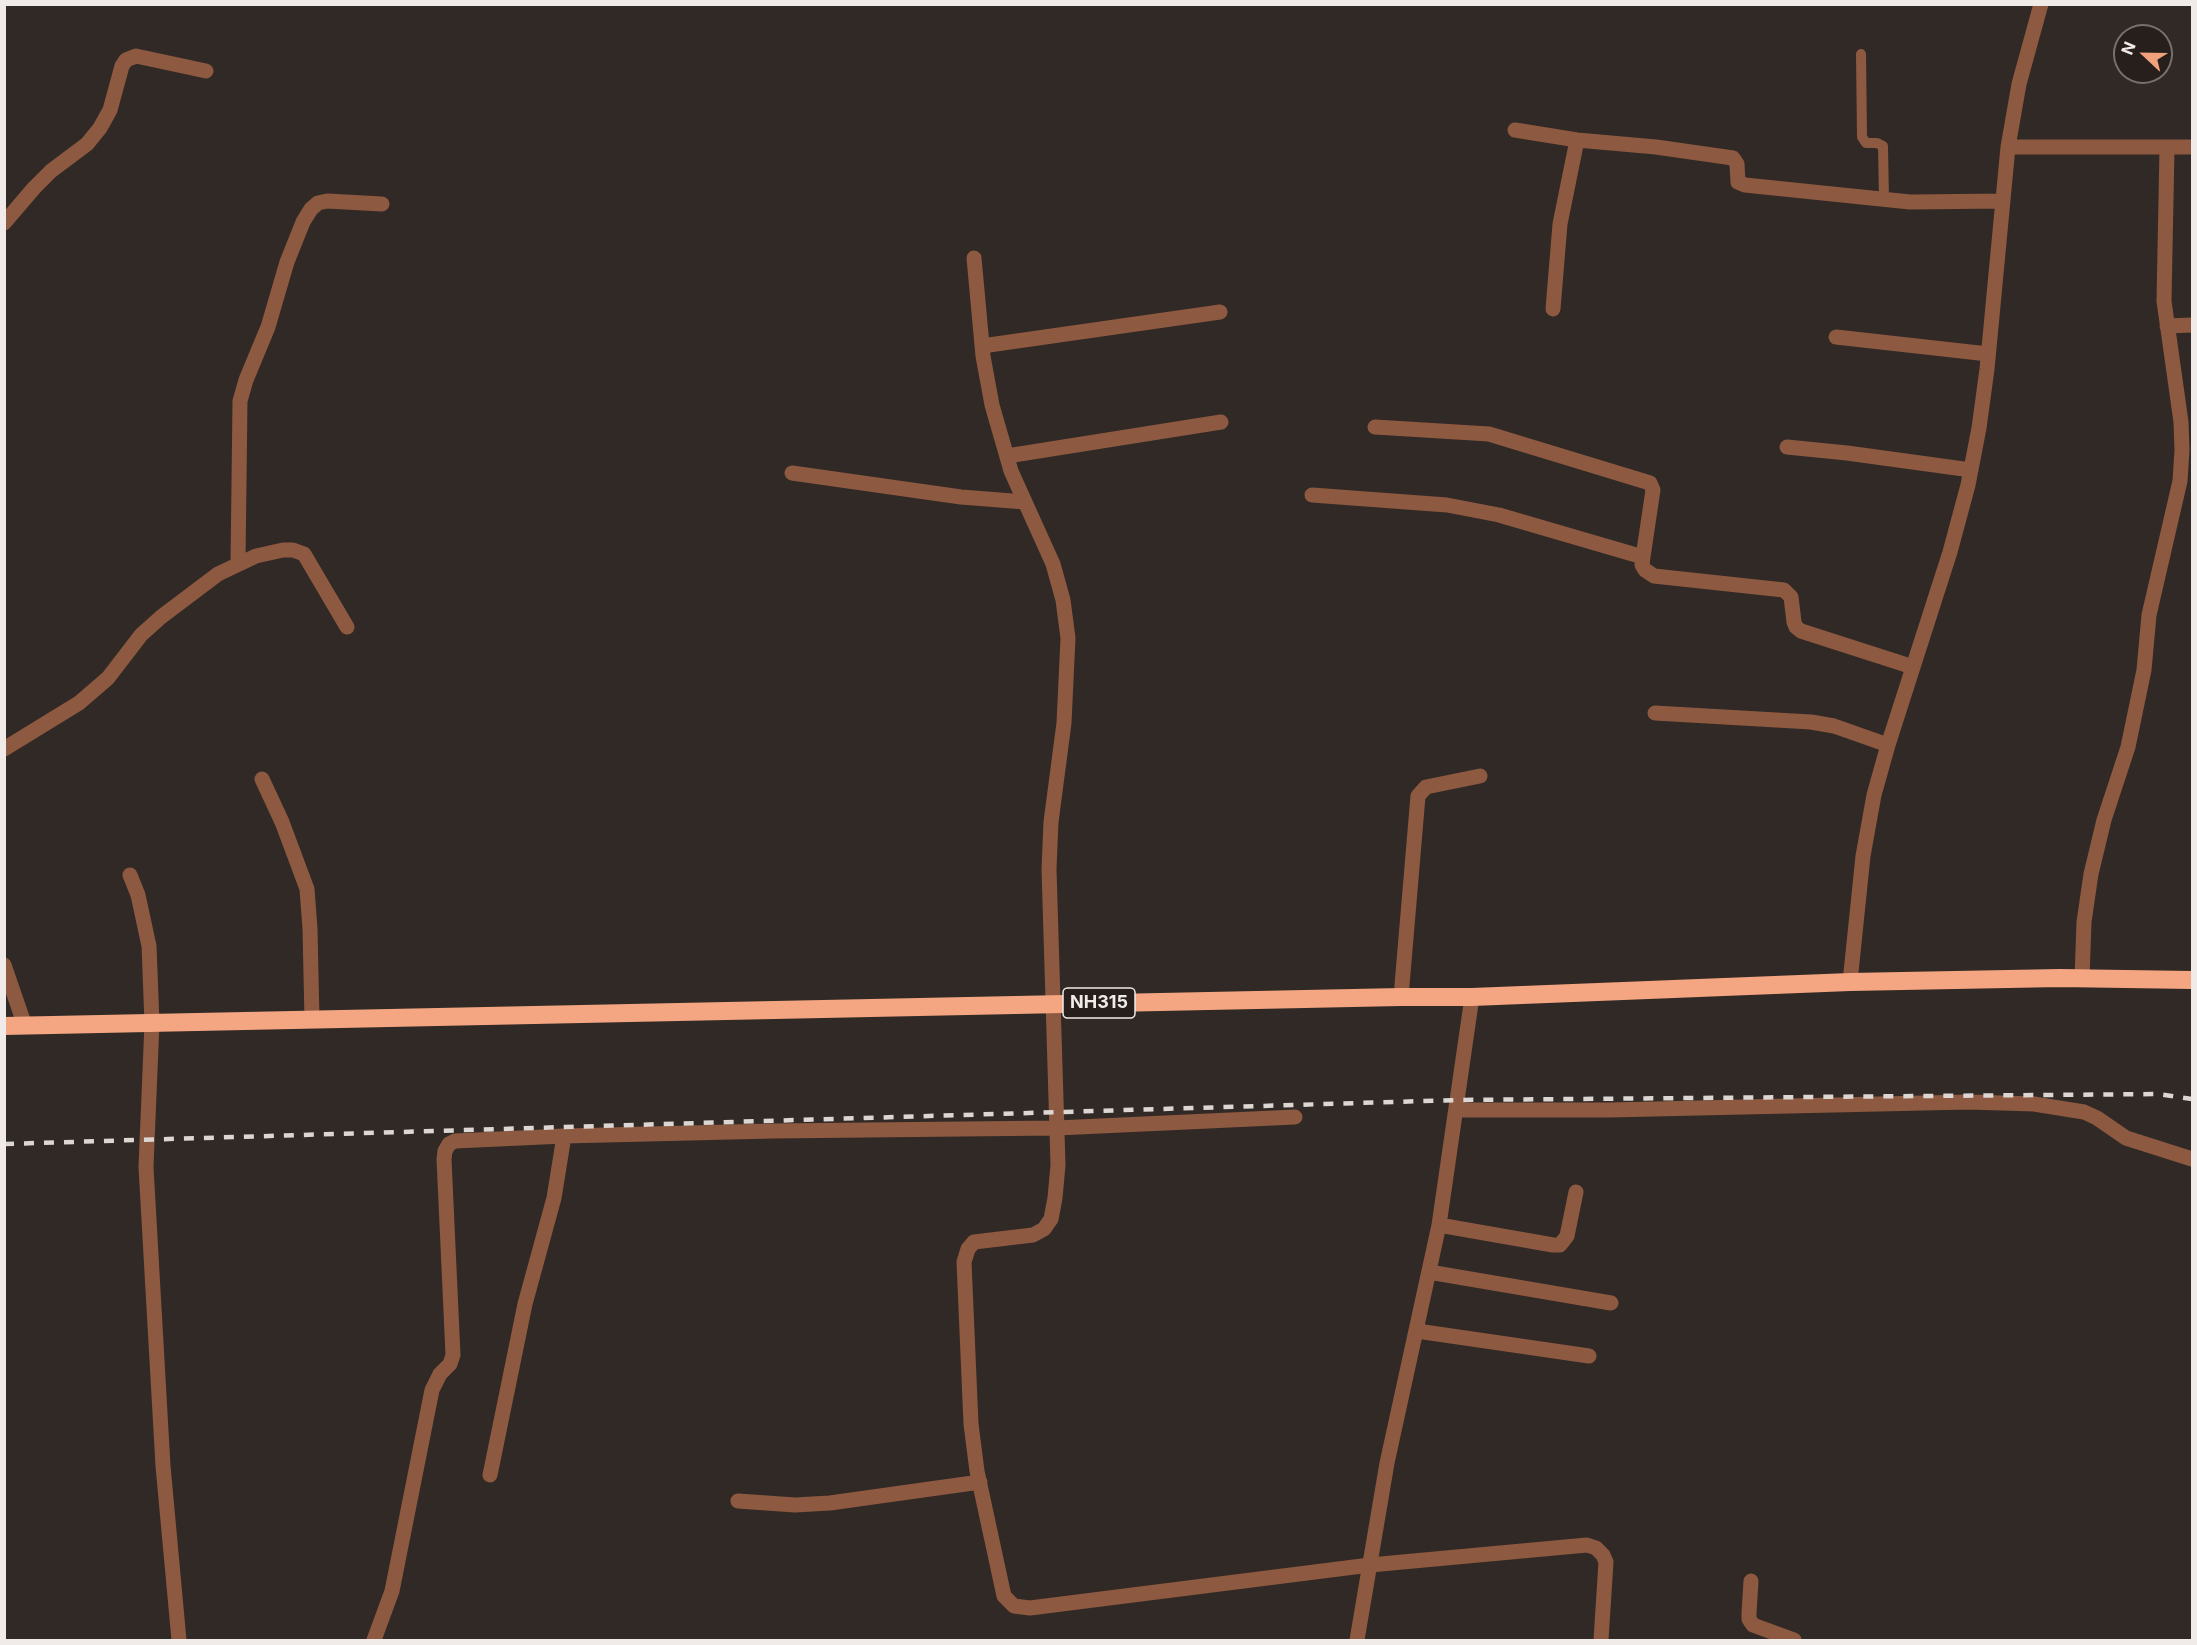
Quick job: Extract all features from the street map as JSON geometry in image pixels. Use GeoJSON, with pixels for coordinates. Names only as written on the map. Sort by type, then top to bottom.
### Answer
{"type":"FeatureCollection","features":[{"type":"Feature","properties":{"kind":"highway","name":"NH315"},"geometry":{"type":"LineString","coordinates":[[4,1026],[1472,997],[1850,982],[2193,980]]}},
{"type":"Feature","properties":{"kind":"street"},"geometry":{"type":"LineString","coordinates":[[1850,982],[1863,856],[1874,795],[1950,552],[1971,470],[1979,428],[1988,354],[2008,147],[2019,84],[2041,4]]}},
{"type":"Feature","properties":{"kind":"street"},"geometry":{"type":"LineString","coordinates":[[4,223],[51,171],[87,144],[100,128],[110,110],[122,66],[126,60],[136,56],[206,71]]}},
{"type":"Feature","properties":{"kind":"street"},"geometry":{"type":"LineString","coordinates":[[1515,130],[1576,140],[1656,147],[1733,158],[1737,164],[1738,182],[1745,185],[1910,202],[2004,201]]}},
{"type":"Feature","properties":{"kind":"street"},"geometry":{"type":"LineString","coordinates":[[1553,309],[1560,224],[1576,140]]}},
{"type":"Feature","properties":{"kind":"street"},"geometry":{"type":"LineString","coordinates":[[2008,147],[2193,147]]}},
{"type":"Feature","properties":{"kind":"street"},"geometry":{"type":"LineString","coordinates":[[2082,979],[2084,922],[2091,874],[2104,820],[2128,747],[2144,670],[2149,615],[2180,481],[2181,422],[2164,301],[2167,148]]}},
{"type":"Feature","properties":{"kind":"street"},"geometry":{"type":"LineString","coordinates":[[238,563],[240,401],[246,380],[268,327],[287,262],[303,222],[318,203],[327,201],[382,204]]}},
{"type":"Feature","properties":{"kind":"street"},"geometry":{"type":"LineString","coordinates":[[974,258],[982,346],[992,405],[1007,456],[1053,564],[1063,600],[1068,638],[1064,723],[1051,822],[1049,869],[1058,1165],[1055,1198],[1051,1219],[1044,1229],[1033,1235],[974,1242],[968,1249],[964,1262],[971,1424],[980,1482],[1004,1596],[1008,1603],[1021,1608],[1370,1565],[1587,1545],[1596,1548],[1606,1562],[1601,1641]]}},
{"type":"Feature","properties":{"kind":"street"},"geometry":{"type":"LineString","coordinates":[[982,346],[1220,312]]}},
{"type":"Feature","properties":{"kind":"street"},"geometry":{"type":"LineString","coordinates":[[2167,326],[2193,325]]}},
{"type":"Feature","properties":{"kind":"street"},"geometry":{"type":"LineString","coordinates":[[1836,336],[1988,354]]}},
{"type":"Feature","properties":{"kind":"street"},"geometry":{"type":"LineString","coordinates":[[1007,456],[1221,422]]}},
{"type":"Feature","properties":{"kind":"street"},"geometry":{"type":"LineString","coordinates":[[1375,427],[1490,434],[1650,483],[1653,490],[1642,565],[1645,570],[1654,576],[1784,590],[1791,597],[1796,627],[1802,631],[1913,667]]}},
{"type":"Feature","properties":{"kind":"street"},"geometry":{"type":"LineString","coordinates":[[1787,447],[1971,470]]}},
{"type":"Feature","properties":{"kind":"street"},"geometry":{"type":"LineString","coordinates":[[792,472],[961,497],[1025,502]]}},
{"type":"Feature","properties":{"kind":"street"},"geometry":{"type":"LineString","coordinates":[[1312,495],[1458,507],[1510,518],[1643,557]]}},
{"type":"Feature","properties":{"kind":"street"},"geometry":{"type":"LineString","coordinates":[[4,749],[79,703],[108,678],[150,626],[218,574],[256,556],[283,550],[300,551],[309,560],[347,627]]}},
{"type":"Feature","properties":{"kind":"street"},"geometry":{"type":"LineString","coordinates":[[1655,713],[1811,722],[1834,726],[1888,745]]}},
{"type":"Feature","properties":{"kind":"street"},"geometry":{"type":"LineString","coordinates":[[1401,997],[1418,796],[1426,787],[1480,776]]}},
{"type":"Feature","properties":{"kind":"street"},"geometry":{"type":"LineString","coordinates":[[262,779],[282,822],[307,889],[312,1020]]}},
{"type":"Feature","properties":{"kind":"street"},"geometry":{"type":"LineString","coordinates":[[130,875],[138,895],[148,946],[152,1023],[146,1167],[163,1466],[179,1641]]}},
{"type":"Feature","properties":{"kind":"street"},"geometry":{"type":"LineString","coordinates":[[4,965],[25,1026]]}},
{"type":"Feature","properties":{"kind":"street"},"geometry":{"type":"LineString","coordinates":[[1357,1641],[1388,1463],[1439,1225],[1472,997]]}},
{"type":"Feature","properties":{"kind":"street"},"geometry":{"type":"LineString","coordinates":[[1456,1110],[1609,1110],[1969,1102],[2034,1104],[2084,1112],[2126,1138],[2193,1159]]}},
{"type":"Feature","properties":{"kind":"street"},"geometry":{"type":"LineString","coordinates":[[374,1641],[392,1591],[432,1390],[440,1374],[450,1364],[453,1355],[445,1151],[449,1144],[455,1141],[564,1136],[867,1129],[1057,1128],[1295,1117]]}},
{"type":"Feature","properties":{"kind":"street"},"geometry":{"type":"LineString","coordinates":[[490,1475],[525,1304],[554,1198],[564,1136]]}},
{"type":"Feature","properties":{"kind":"street"},"geometry":{"type":"LineString","coordinates":[[1439,1225],[1560,1245],[1567,1236],[1576,1192]]}},
{"type":"Feature","properties":{"kind":"street"},"geometry":{"type":"LineString","coordinates":[[1429,1272],[1611,1303]]}},
{"type":"Feature","properties":{"kind":"street"},"geometry":{"type":"LineString","coordinates":[[1417,1331],[1589,1356]]}},
{"type":"Feature","properties":{"kind":"street"},"geometry":{"type":"LineString","coordinates":[[738,1501],[795,1505],[830,1503],[880,1498],[980,1482]]}},
{"type":"Feature","properties":{"kind":"street"},"geometry":{"type":"LineString","coordinates":[[1751,1581],[1749,1619],[1753,1625],[1794,1641]]}},
{"type":"Feature","properties":{"kind":"lane"},"geometry":{"type":"LineString","coordinates":[[1862,54],[1862,137],[1866,143],[1881,144],[1884,149],[1884,200]]}},
{"type":"Feature","properties":{"kind":"railway"},"geometry":{"type":"LineString","coordinates":[[4,1144],[1458,1100],[2158,1094],[2192,1099]]}}]}
